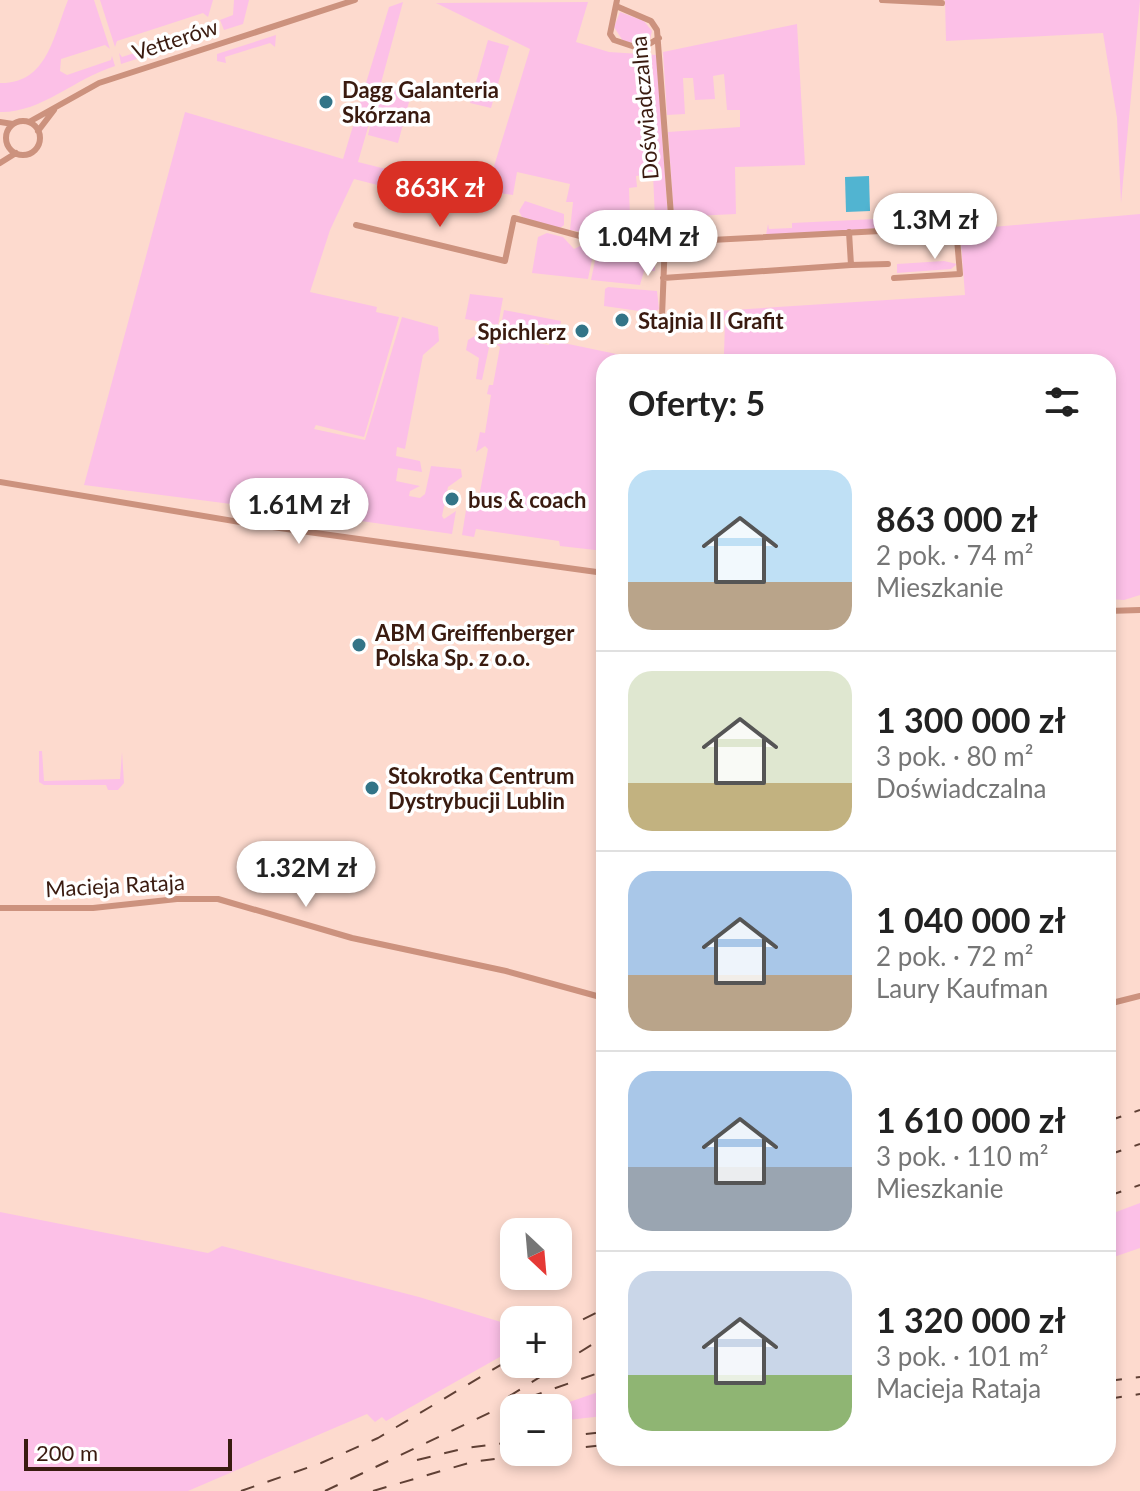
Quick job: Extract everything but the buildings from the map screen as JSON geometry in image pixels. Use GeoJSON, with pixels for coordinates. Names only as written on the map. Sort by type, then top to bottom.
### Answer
{"type":"FeatureCollection","features":[{"type":"Feature","properties":{"kind":"street","name":"Vetterów"},"geometry":{"type":"LineString","coordinates":[[29,122],[99,83],[355,0]]}},
{"type":"Feature","properties":{"kind":"street"},"geometry":{"type":"LineString","coordinates":[[882,0],[942,3]]}},
{"type":"Feature","properties":{"kind":"street"},"geometry":{"type":"LineString","coordinates":[[617,3],[610,34],[619,44],[647,47],[659,38]]}},
{"type":"Feature","properties":{"kind":"street","name":"Doświadczalna"},"geometry":{"type":"LineString","coordinates":[[617,3],[651,21],[659,38],[669,241],[663,278],[662,317]]}},
{"type":"Feature","properties":{"kind":"street","name":"Vetterów"},"geometry":{"type":"LineString","coordinates":[[38,131],[57,107]]}},
{"type":"Feature","properties":{"kind":"street"},"geometry":{"type":"LineString","coordinates":[[0,122],[29,122],[38,131],[34,150],[26,154],[16,153],[0,163]]}},
{"type":"Feature","properties":{"kind":"street"},"geometry":{"type":"LineString","coordinates":[[0,153],[4,137],[13,124]]}},
{"type":"Feature","properties":{"kind":"street"},"geometry":{"type":"LineString","coordinates":[[4,137],[16,153]]}},
{"type":"Feature","properties":{"kind":"street"},"geometry":{"type":"LineString","coordinates":[[356,225],[505,261],[514,218],[602,242],[956,227],[960,274],[894,278]]}},
{"type":"Feature","properties":{"kind":"street"},"geometry":{"type":"LineString","coordinates":[[849,232],[851,265]]}},
{"type":"Feature","properties":{"kind":"street"},"geometry":{"type":"LineString","coordinates":[[663,278],[888,264]]}},
{"type":"Feature","properties":{"kind":"street"},"geometry":{"type":"LineString","coordinates":[[0,482],[258,525],[596,572]]}},
{"type":"Feature","properties":{"kind":"street"},"geometry":{"type":"LineString","coordinates":[[1116,611],[1140,610]]}},
{"type":"Feature","properties":{"kind":"street","name":"Macieja Rataja"},"geometry":{"type":"LineString","coordinates":[[0,908],[93,908],[177,899],[218,899],[352,938],[506,971],[596,996]]}},
{"type":"Feature","properties":{"kind":"street"},"geometry":{"type":"LineString","coordinates":[[1116,1002],[1140,996]]}},
{"type":"Feature","properties":{"kind":"shaded area"},"geometry":{"type":"Polygon","coordinates":[[[68,0],[94,0],[110,49],[105,45],[61,59],[60,71],[67,75],[111,60],[112,56],[115,66],[30,107],[0,112],[0,83],[28,76],[38,67],[52,43],[68,0]]]}},
{"type":"Feature","properties":{"kind":"shaded area"},"geometry":{"type":"Polygon","coordinates":[[[100,0],[213,0],[208,17],[203,13],[117,41],[115,47],[100,0]]]}},
{"type":"Feature","properties":{"kind":"shaded area"},"geometry":{"type":"Polygon","coordinates":[[[234,0],[249,0],[243,24],[224,30],[220,20],[233,15],[234,0]]]}},
{"type":"Feature","properties":{"kind":"shaded area"},"geometry":{"type":"Polygon","coordinates":[[[945,0],[1140,0],[1121,203],[1117,118],[1103,33],[946,41],[945,0]]]}},
{"type":"Feature","properties":{"kind":"shaded area"},"geometry":{"type":"Polygon","coordinates":[[[403,2],[381,83],[412,91],[398,143],[368,135],[379,89],[358,162],[462,188],[491,176],[530,49],[436,3],[588,2],[576,42],[609,52],[657,55],[668,219],[655,219],[653,174],[636,176],[637,187],[629,188],[630,218],[605,222],[605,236],[570,230],[573,202],[566,202],[570,184],[517,172],[513,195],[490,192],[483,212],[354,179],[330,230],[310,292],[377,307],[376,312],[399,317],[364,437],[316,425],[314,429],[365,440],[402,317],[438,327],[439,341],[423,355],[405,449],[397,447],[396,456],[420,461],[422,472],[398,468],[396,481],[420,486],[410,491],[409,496],[420,498],[425,494],[431,466],[461,469],[462,477],[448,487],[442,516],[444,519],[456,511],[452,534],[333,517],[334,510],[294,506],[292,512],[84,485],[185,112],[343,159],[389,7],[403,2]]]}},
{"type":"Feature","properties":{"kind":"shaded area"},"geometry":{"type":"Polygon","coordinates":[[[620,12],[644,21],[652,31],[650,39],[640,44],[623,41],[614,27],[620,12]]]}},
{"type":"Feature","properties":{"kind":"shaded area"},"geometry":{"type":"Polygon","coordinates":[[[217,21],[220,32],[121,64],[119,53],[122,57],[208,29],[209,24],[217,21]]]}},
{"type":"Feature","properties":{"kind":"shaded area"},"geometry":{"type":"Polygon","coordinates":[[[797,24],[805,165],[735,167],[736,214],[674,217],[668,132],[740,127],[740,110],[727,110],[724,74],[713,76],[715,99],[695,100],[693,78],[683,78],[685,114],[667,115],[663,52],[797,24]]]}},
{"type":"Feature","properties":{"kind":"shaded area"},"geometry":{"type":"Polygon","coordinates":[[[276,35],[275,47],[270,43],[225,57],[226,63],[217,61],[217,54],[276,35]]]}},
{"type":"Feature","properties":{"kind":"shaded area"},"geometry":{"type":"Polygon","coordinates":[[[488,40],[509,46],[491,108],[470,103],[488,40]]]}},
{"type":"Feature","properties":{"kind":"shaded area"},"geometry":{"type":"Polygon","coordinates":[[[525,201],[564,214],[564,225],[559,229],[522,217],[519,211],[525,201]]]}},
{"type":"Feature","properties":{"kind":"shaded area"},"geometry":{"type":"Polygon","coordinates":[[[1140,214],[1140,595],[1116,600],[1116,354],[724,354],[725,321],[717,311],[965,295],[960,230],[1140,214]]]}},
{"type":"Feature","properties":{"kind":"shaded area"},"geometry":{"type":"Polygon","coordinates":[[[959,215],[959,224],[766,235],[768,224],[769,229],[792,228],[792,223],[959,215]]]}},
{"type":"Feature","properties":{"kind":"shaded area"},"geometry":{"type":"Polygon","coordinates":[[[547,233],[563,237],[574,249],[586,243],[595,245],[588,279],[532,273],[538,237],[547,233]]]}},
{"type":"Feature","properties":{"kind":"shaded area"},"geometry":{"type":"Polygon","coordinates":[[[598,246],[655,246],[655,271],[644,271],[640,285],[591,280],[598,246]]]}},
{"type":"Feature","properties":{"kind":"shaded area"},"geometry":{"type":"Polygon","coordinates":[[[944,261],[957,264],[951,269],[897,273],[897,264],[944,261]]]}},
{"type":"Feature","properties":{"kind":"shaded area"},"geometry":{"type":"Polygon","coordinates":[[[605,289],[657,291],[659,309],[653,313],[604,306],[605,289]]]}},
{"type":"Feature","properties":{"kind":"shaded area"},"geometry":{"type":"Polygon","coordinates":[[[470,294],[503,298],[498,325],[465,319],[470,294]]]}},
{"type":"Feature","properties":{"kind":"shaded area"},"geometry":{"type":"Polygon","coordinates":[[[504,310],[561,321],[558,337],[501,326],[504,310]]]}},
{"type":"Feature","properties":{"kind":"shaded area"},"geometry":{"type":"Polygon","coordinates":[[[478,334],[487,337],[490,343],[482,380],[476,379],[479,358],[466,350],[468,340],[478,334]]]}},
{"type":"Feature","properties":{"kind":"shaded area"},"geometry":{"type":"Polygon","coordinates":[[[498,336],[549,345],[549,340],[616,354],[596,354],[596,550],[560,546],[559,541],[476,529],[474,537],[462,535],[466,510],[478,502],[488,449],[485,446],[476,452],[480,432],[485,433],[491,395],[487,394],[489,385],[493,385],[500,347],[496,344],[503,344],[498,336]]]}},
{"type":"Feature","properties":{"kind":"shaded area"},"geometry":{"type":"Polygon","coordinates":[[[39,751],[42,751],[44,781],[120,779],[122,752],[124,783],[118,790],[108,790],[106,785],[44,785],[39,782],[39,751]]]}},
{"type":"Feature","properties":{"kind":"shaded area"},"geometry":{"type":"Polygon","coordinates":[[[1140,1203],[1140,1248],[1116,1256],[1116,1212],[1140,1203]]]}},
{"type":"Feature","properties":{"kind":"shaded area"},"geometry":{"type":"Polygon","coordinates":[[[0,1212],[208,1253],[222,1246],[419,1297],[500,1322],[500,1357],[386,1421],[382,1417],[375,1422],[367,1414],[188,1491],[0,1491],[0,1212]]]}},
{"type":"Feature","properties":{"kind":"shaded area"},"geometry":{"type":"Polygon","coordinates":[[[596,1393],[596,1417],[572,1419],[572,1401],[596,1393]]]}},
{"type":"Feature","properties":{"kind":"water"},"geometry":{"type":"Polygon","coordinates":[[[869,176],[870,211],[846,212],[845,177],[869,176]]]}},
{"type":"Feature","properties":{"kind":"railway"},"geometry":{"type":"LineString","coordinates":[[1116,1118],[1140,1110]]}},
{"type":"Feature","properties":{"kind":"railway"},"geometry":{"type":"LineString","coordinates":[[1116,1152],[1140,1144]]}},
{"type":"Feature","properties":{"kind":"railway"},"geometry":{"type":"LineString","coordinates":[[1116,1193],[1140,1185]]}},
{"type":"Feature","properties":{"kind":"railway"},"geometry":{"type":"LineString","coordinates":[[572,1325],[596,1313]]}},
{"type":"Feature","properties":{"kind":"railway"},"geometry":{"type":"LineString","coordinates":[[513,1394],[596,1342]]}},
{"type":"Feature","properties":{"kind":"railway"},"geometry":{"type":"LineString","coordinates":[[241,1491],[321,1463],[378,1438],[500,1365]]}},
{"type":"Feature","properties":{"kind":"railway"},"geometry":{"type":"LineString","coordinates":[[325,1491],[504,1406],[596,1374]]}},
{"type":"Feature","properties":{"kind":"railway"},"geometry":{"type":"LineString","coordinates":[[1116,1380],[1140,1377]]}},
{"type":"Feature","properties":{"kind":"railway"},"geometry":{"type":"LineString","coordinates":[[1116,1398],[1140,1394]]}},
{"type":"Feature","properties":{"kind":"railway"},"geometry":{"type":"LineString","coordinates":[[572,1435],[596,1433]]}},
{"type":"Feature","properties":{"kind":"railway"},"geometry":{"type":"LineString","coordinates":[[417,1460],[500,1444]]}},
{"type":"Feature","properties":{"kind":"railway"},"geometry":{"type":"LineString","coordinates":[[572,1448],[596,1446]]}},
{"type":"Feature","properties":{"kind":"railway"},"geometry":{"type":"LineString","coordinates":[[373,1491],[472,1462],[500,1458]]}},
{"type":"Feature","properties":{"kind":"place","name":"Dagg Galanteria Skórzana"},"geometry":{"type":"Point","coordinates":[326,102]}},
{"type":"Feature","properties":{"kind":"place","name":"Stajnia II Grafit"},"geometry":{"type":"Point","coordinates":[622,320]}},
{"type":"Feature","properties":{"kind":"place","name":"Spichlerz"},"geometry":{"type":"Point","coordinates":[582,331]}},
{"type":"Feature","properties":{"kind":"place","name":"bus & coach"},"geometry":{"type":"Point","coordinates":[452,499]}},
{"type":"Feature","properties":{"kind":"place","name":"ABM Greiffenberger Polska Sp. z o.o."},"geometry":{"type":"Point","coordinates":[359,645]}},
{"type":"Feature","properties":{"kind":"place","name":"Stokrotka Centrum Dystrybucji Lublin"},"geometry":{"type":"Point","coordinates":[372,788]}}]}
